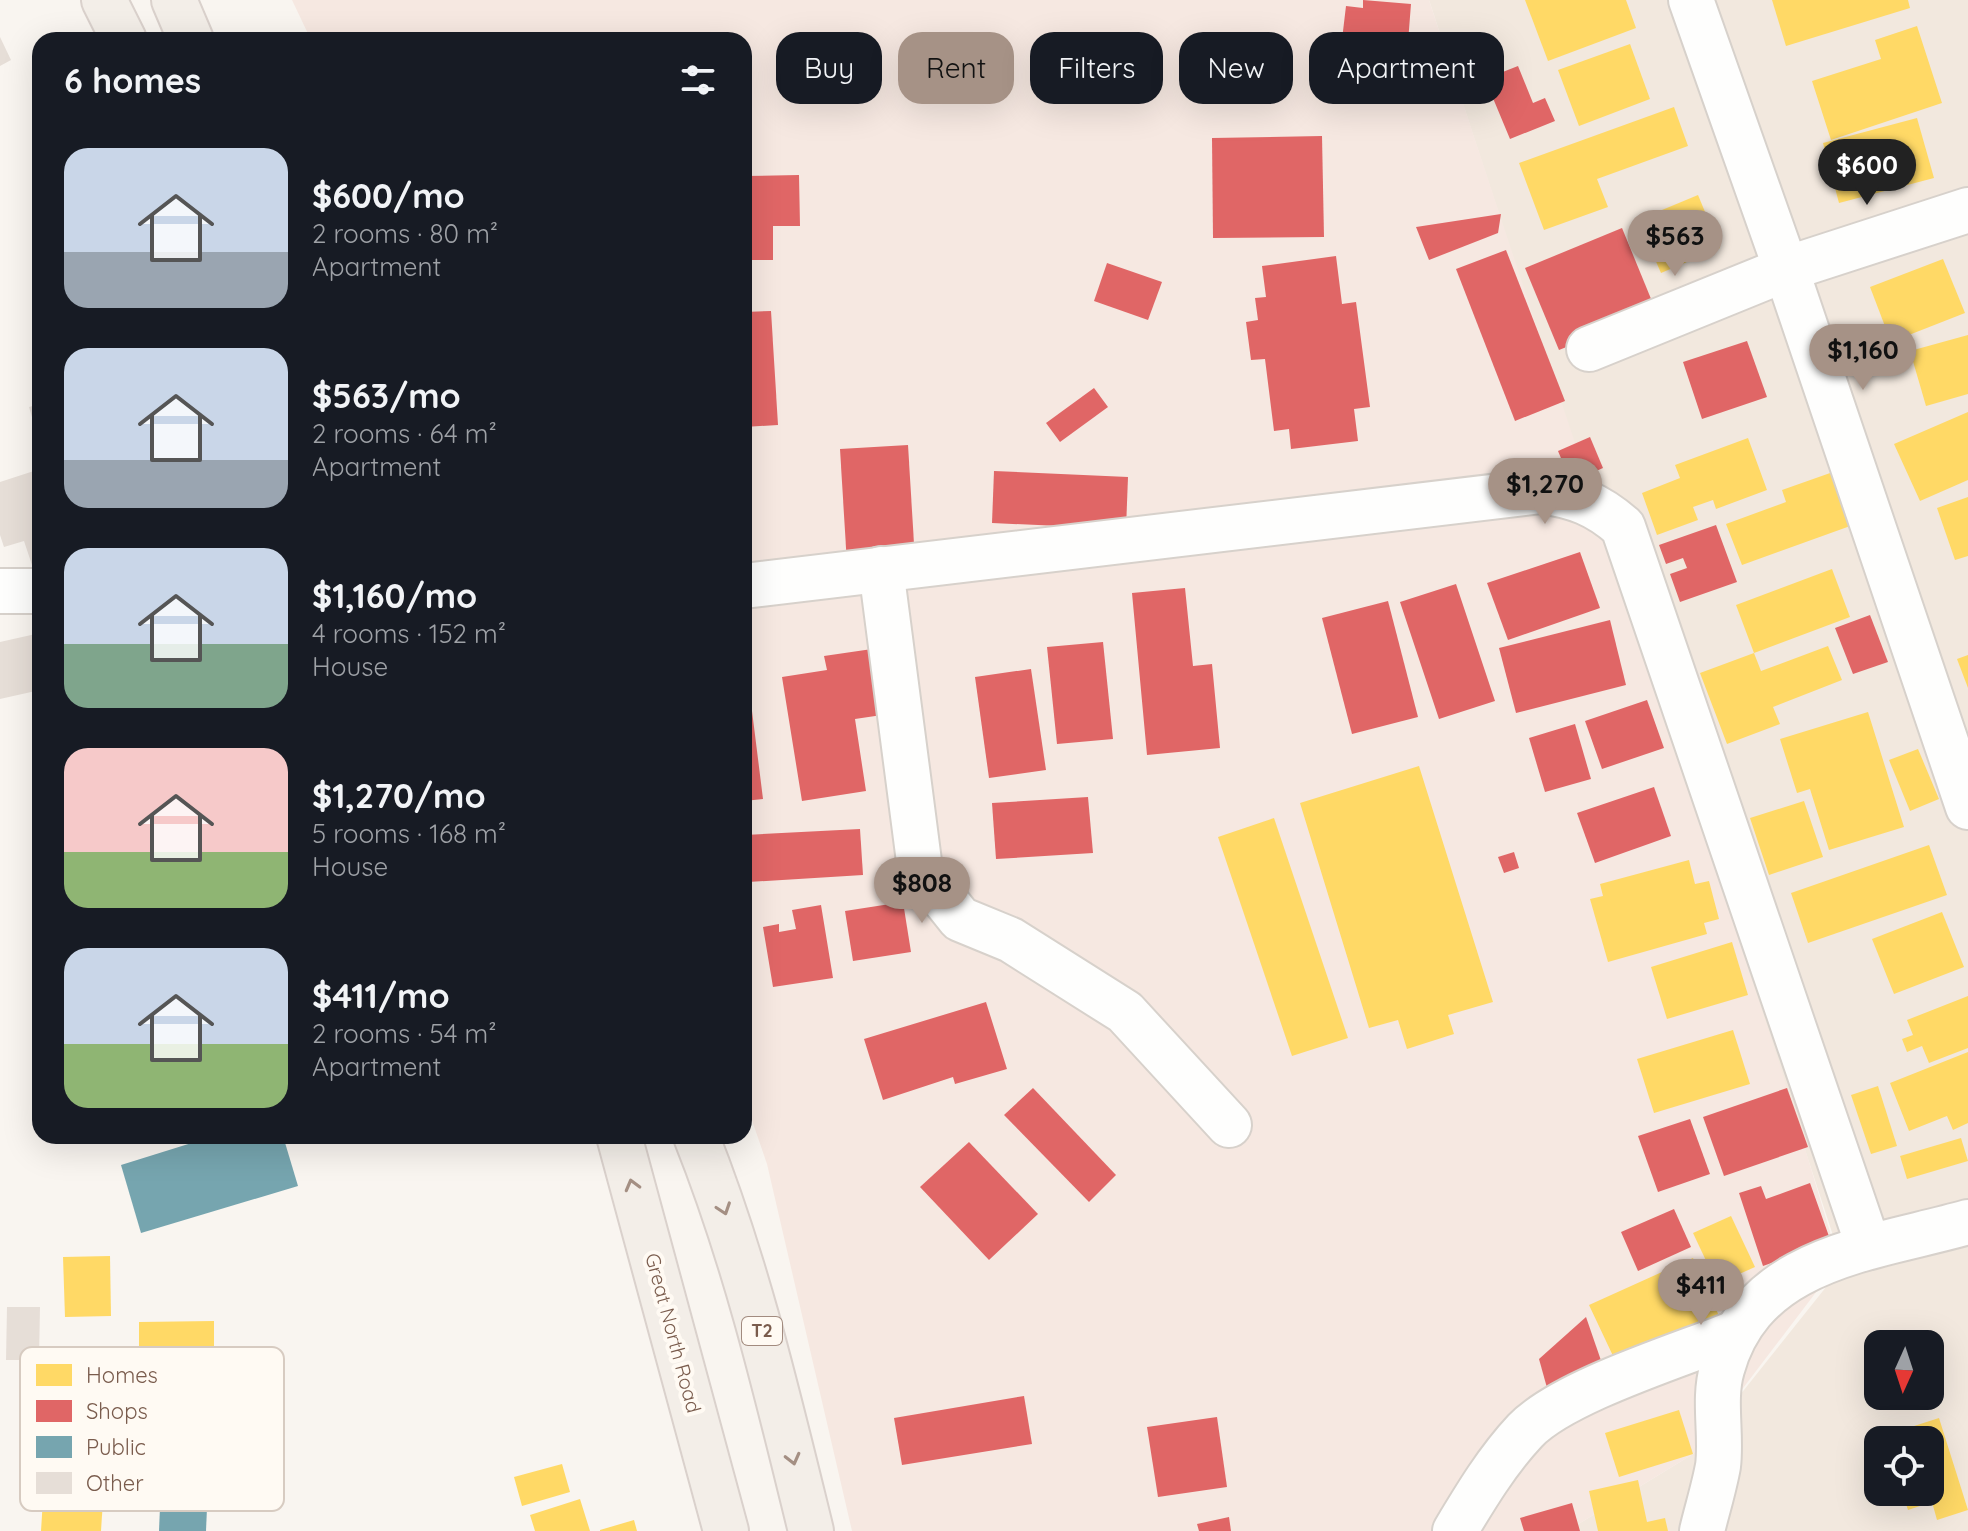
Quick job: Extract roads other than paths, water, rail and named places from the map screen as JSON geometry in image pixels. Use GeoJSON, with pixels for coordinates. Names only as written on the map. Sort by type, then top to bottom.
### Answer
{"type":"FeatureCollection","features":[{"type":"Feature","properties":{"kind":"main road"},"geometry":{"type":"LineString","coordinates":[[104,0],[120,32]]}},
{"type":"Feature","properties":{"kind":"main road"},"geometry":{"type":"LineString","coordinates":[[174,0],[188,32]]}},
{"type":"Feature","properties":{"kind":"main road","name":"Great North Road"},"geometry":{"type":"LineString","coordinates":[[621,1144],[726,1531]]}},
{"type":"Feature","properties":{"kind":"main road","name":"T2"},"geometry":{"type":"LineString","coordinates":[[699,1144],[723,1204],[757,1312],[811,1531]]}},
{"type":"Feature","properties":{"kind":"street"},"geometry":{"type":"LineString","coordinates":[[1691,0],[1786,269],[1968,807]]}},
{"type":"Feature","properties":{"kind":"street"},"geometry":{"type":"LineString","coordinates":[[1589,349],[1786,269],[1968,210]]}},
{"type":"Feature","properties":{"kind":"street"},"geometry":{"type":"LineString","coordinates":[[752,585],[1541,491],[1573,496],[1602,509],[1623,527],[1868,1245]]}},
{"type":"Feature","properties":{"kind":"street"},"geometry":{"type":"LineString","coordinates":[[881,569],[920,869],[960,919],[1011,940],[1125,1012],[1229,1125]]}},
{"type":"Feature","properties":{"kind":"street"},"geometry":{"type":"LineString","coordinates":[[0,591],[32,591]]}},
{"type":"Feature","properties":{"kind":"street"},"geometry":{"type":"LineString","coordinates":[[1702,1531],[1718,1465],[1721,1371],[1735,1333],[1751,1309],[1827,1258],[1868,1245],[1968,1222]]}},
{"type":"Feature","properties":{"kind":"street"},"geometry":{"type":"LineString","coordinates":[[1455,1531],[1493,1470],[1527,1429],[1566,1401],[1735,1333]]}}]}
